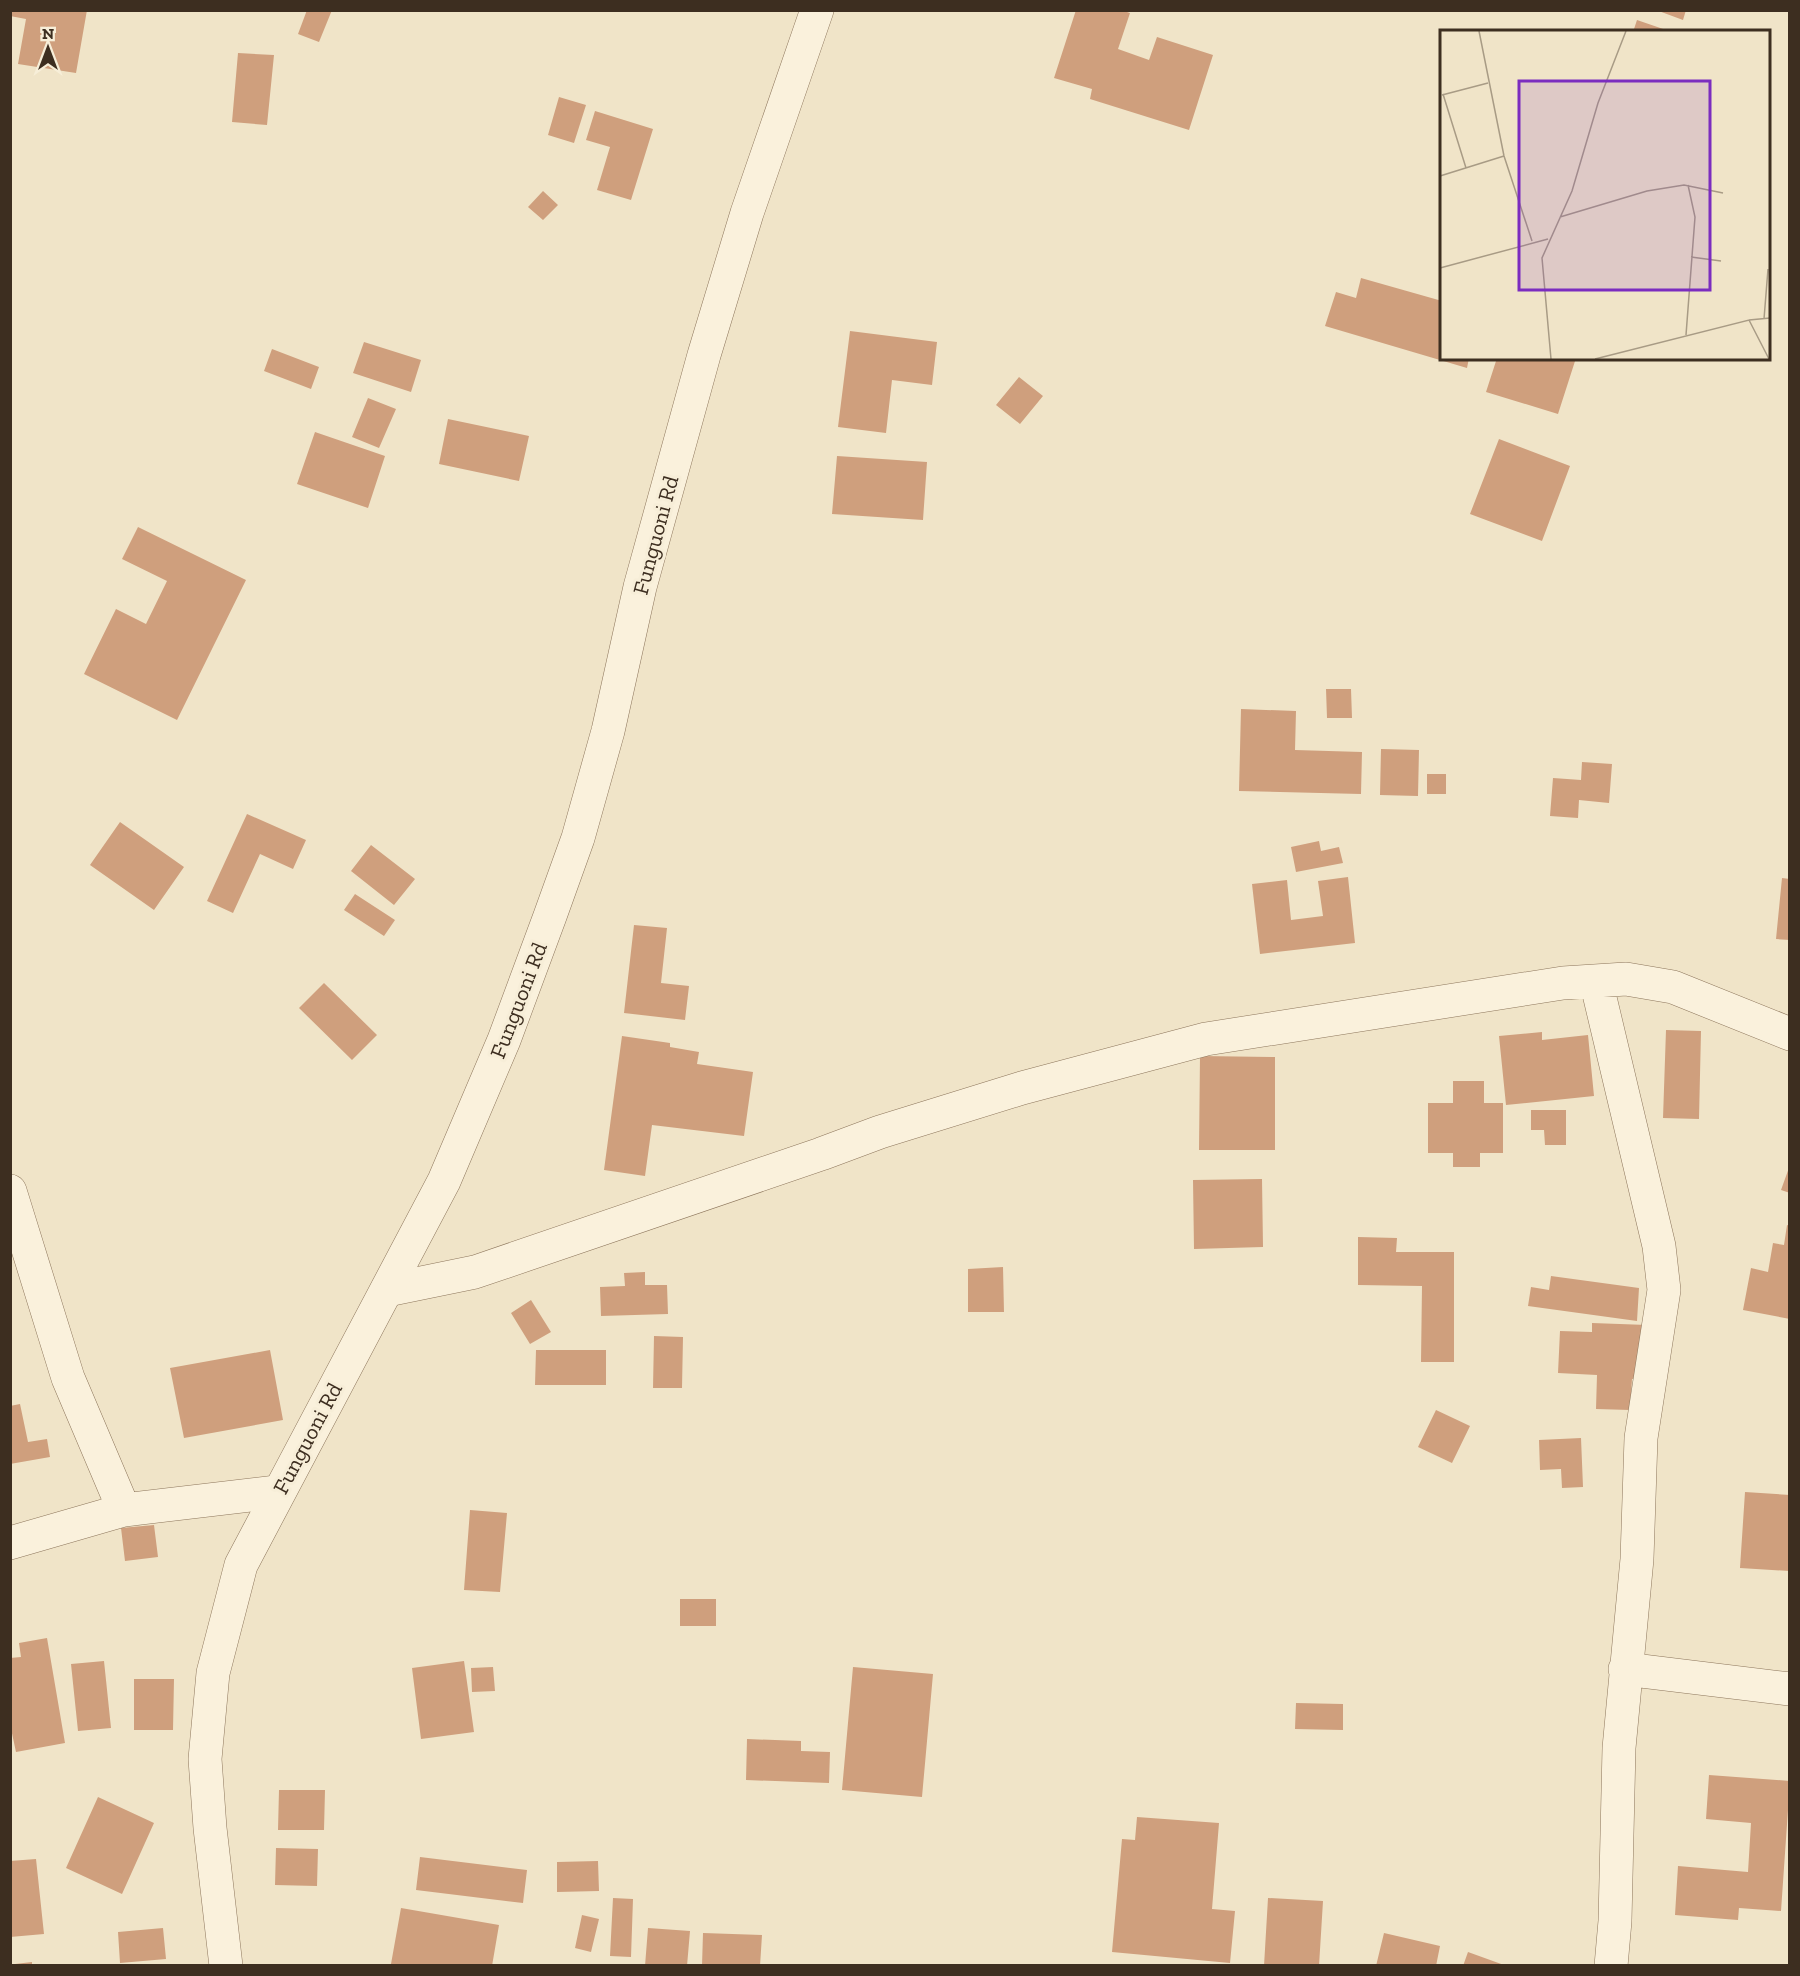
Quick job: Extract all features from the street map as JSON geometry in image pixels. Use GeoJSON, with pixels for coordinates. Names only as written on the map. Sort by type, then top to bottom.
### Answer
{"type":"FeatureCollection","features":[{"type":"Feature","properties":{"kind":"street","name":"Funguoni Rd"},"geometry":{"type":"LineString","coordinates":[[226,1965],[210,1828],[205,1759],[213,1673],[241,1565],[277,1492],[387,1290],[453,1159],[504,1040],[578,838],[608,732],[640,587],[704,355],[747,213],[817,10]]}},
{"type":"Feature","properties":{"kind":"street"},"geometry":{"type":"LineString","coordinates":[[387,1290],[475,1272],[880,1132],[1022,1088],[1206,1039],[1541,986],[1626,979],[1673,987],[1790,1034]]}},
{"type":"Feature","properties":{"kind":"street"},"geometry":{"type":"LineString","coordinates":[[1596,981],[1659,1246],[1664,1290],[1641,1438],[1637,1559],[1619,1748],[1615,1922],[1611,1965]]}},
{"type":"Feature","properties":{"kind":"street"},"geometry":{"type":"LineString","coordinates":[[10,1191],[68,1378],[124,1510]]}},
{"type":"Feature","properties":{"kind":"street"},"geometry":{"type":"LineString","coordinates":[[10,1543],[124,1510],[277,1492]]}},
{"type":"Feature","properties":{"kind":"street"},"geometry":{"type":"LineString","coordinates":[[1625,1669],[1790,1689]]}},
{"type":"Feature","properties":{"kind":"building"},"geometry":{"type":"Polygon","coordinates":[[[10,10],[87,10],[76,73],[18,64],[26,19],[10,16],[10,10]]]}},
{"type":"Feature","properties":{"kind":"building"},"geometry":{"type":"Polygon","coordinates":[[[307,10],[332,10],[319,42],[298,34],[307,10]]]}},
{"type":"Feature","properties":{"kind":"building"},"geometry":{"type":"Polygon","coordinates":[[[1076,10],[1121,10],[1130,13],[1118,49],[1149,60],[1157,37],[1213,55],[1189,130],[1090,99],[1092,89],[1054,78],[1076,10]]]}},
{"type":"Feature","properties":{"kind":"building"},"geometry":{"type":"Polygon","coordinates":[[[1656,10],[1686,10],[1683,20],[1656,10]]]}},
{"type":"Feature","properties":{"kind":"building"},"geometry":{"type":"Polygon","coordinates":[[[1637,20],[1666,30],[1634,30],[1637,20]]]}},
{"type":"Feature","properties":{"kind":"building"},"geometry":{"type":"Polygon","coordinates":[[[238,53],[274,55],[267,125],[232,122],[238,53]]]}},
{"type":"Feature","properties":{"kind":"building"},"geometry":{"type":"Polygon","coordinates":[[[559,97],[586,105],[574,143],[548,135],[559,97]]]}},
{"type":"Feature","properties":{"kind":"building"},"geometry":{"type":"Polygon","coordinates":[[[595,111],[653,129],[631,200],[597,190],[610,147],[586,140],[595,111]]]}},
{"type":"Feature","properties":{"kind":"building"},"geometry":{"type":"Polygon","coordinates":[[[543,191],[558,205],[543,220],[528,207],[543,191]]]}},
{"type":"Feature","properties":{"kind":"building"},"geometry":{"type":"Polygon","coordinates":[[[1361,278],[1440,300],[1440,360],[1469,360],[1467,368],[1325,326],[1336,292],[1356,298],[1361,278]]]}},
{"type":"Feature","properties":{"kind":"building"},"geometry":{"type":"Polygon","coordinates":[[[850,331],[937,342],[932,385],[892,380],[886,433],[838,427],[850,331]]]}},
{"type":"Feature","properties":{"kind":"building"},"geometry":{"type":"Polygon","coordinates":[[[364,342],[421,360],[411,392],[353,373],[364,342]]]}},
{"type":"Feature","properties":{"kind":"building"},"geometry":{"type":"Polygon","coordinates":[[[272,349],[319,367],[311,389],[264,371],[272,349]]]}},
{"type":"Feature","properties":{"kind":"building"},"geometry":{"type":"Polygon","coordinates":[[[1496,360],[1575,360],[1558,414],[1486,392],[1496,360]]]}},
{"type":"Feature","properties":{"kind":"building"},"geometry":{"type":"Polygon","coordinates":[[[1019,377],[1043,396],[1020,424],[996,405],[1019,377]]]}},
{"type":"Feature","properties":{"kind":"building"},"geometry":{"type":"Polygon","coordinates":[[[368,398],[396,409],[379,448],[352,437],[368,398]]]}},
{"type":"Feature","properties":{"kind":"building"},"geometry":{"type":"Polygon","coordinates":[[[448,419],[529,436],[519,481],[439,464],[448,419]]]}},
{"type":"Feature","properties":{"kind":"building"},"geometry":{"type":"Polygon","coordinates":[[[315,432],[385,456],[368,508],[297,484],[315,432]]]}},
{"type":"Feature","properties":{"kind":"building"},"geometry":{"type":"Polygon","coordinates":[[[1499,439],[1570,466],[1542,541],[1470,514],[1499,439]]]}},
{"type":"Feature","properties":{"kind":"building"},"geometry":{"type":"Polygon","coordinates":[[[837,456],[927,462],[923,520],[832,514],[837,456]]]}},
{"type":"Feature","properties":{"kind":"building"},"geometry":{"type":"Polygon","coordinates":[[[138,527],[246,580],[177,720],[84,674],[116,609],[146,624],[167,581],[122,559],[138,527]]]}},
{"type":"Feature","properties":{"kind":"building"},"geometry":{"type":"Polygon","coordinates":[[[1326,689],[1351,689],[1352,718],[1327,718],[1326,689]]]}},
{"type":"Feature","properties":{"kind":"building"},"geometry":{"type":"Polygon","coordinates":[[[1241,709],[1296,711],[1295,750],[1362,752],[1361,794],[1239,791],[1241,709]]]}},
{"type":"Feature","properties":{"kind":"building"},"geometry":{"type":"Polygon","coordinates":[[[1381,749],[1419,750],[1418,796],[1380,795],[1381,749]]]}},
{"type":"Feature","properties":{"kind":"building"},"geometry":{"type":"Polygon","coordinates":[[[1582,762],[1612,764],[1609,803],[1579,800],[1578,818],[1550,816],[1553,778],[1581,780],[1582,762]]]}},
{"type":"Feature","properties":{"kind":"building"},"geometry":{"type":"Polygon","coordinates":[[[1427,774],[1446,774],[1446,794],[1427,794],[1427,774]]]}},
{"type":"Feature","properties":{"kind":"building"},"geometry":{"type":"Polygon","coordinates":[[[247,814],[306,840],[293,869],[260,854],[233,913],[207,901],[247,814]]]}},
{"type":"Feature","properties":{"kind":"building"},"geometry":{"type":"Polygon","coordinates":[[[120,822],[184,867],[154,910],[90,865],[120,822]]]}},
{"type":"Feature","properties":{"kind":"building"},"geometry":{"type":"Polygon","coordinates":[[[1319,841],[1321,851],[1339,847],[1343,863],[1296,872],[1291,847],[1319,841]]]}},
{"type":"Feature","properties":{"kind":"building"},"geometry":{"type":"Polygon","coordinates":[[[371,845],[415,879],[394,905],[351,871],[371,845]]]}},
{"type":"Feature","properties":{"kind":"building"},"geometry":{"type":"Polygon","coordinates":[[[1348,877],[1355,943],[1260,954],[1252,884],[1287,880],[1291,920],[1323,916],[1318,881],[1348,877]]]}},
{"type":"Feature","properties":{"kind":"building"},"geometry":{"type":"Polygon","coordinates":[[[1782,878],[1790,879],[1790,940],[1776,939],[1782,878]]]}},
{"type":"Feature","properties":{"kind":"building"},"geometry":{"type":"Polygon","coordinates":[[[355,894],[395,920],[384,936],[344,910],[355,894]]]}},
{"type":"Feature","properties":{"kind":"building"},"geometry":{"type":"Polygon","coordinates":[[[634,925],[667,928],[661,983],[689,986],[685,1020],[624,1013],[634,925]]]}},
{"type":"Feature","properties":{"kind":"building"},"geometry":{"type":"Polygon","coordinates":[[[324,983],[377,1035],[352,1060],[299,1008],[324,983]]]}},
{"type":"Feature","properties":{"kind":"building"},"geometry":{"type":"Polygon","coordinates":[[[1666,1030],[1701,1031],[1699,1119],[1663,1118],[1666,1030]]]}},
{"type":"Feature","properties":{"kind":"building"},"geometry":{"type":"Polygon","coordinates":[[[1542,1032],[1542,1040],[1588,1035],[1594,1096],[1506,1105],[1499,1036],[1542,1032]]]}},
{"type":"Feature","properties":{"kind":"building"},"geometry":{"type":"Polygon","coordinates":[[[622,1036],[670,1043],[670,1047],[699,1052],[697,1064],[753,1072],[744,1136],[652,1125],[645,1176],[604,1170],[622,1036]]]}},
{"type":"Feature","properties":{"kind":"building"},"geometry":{"type":"Polygon","coordinates":[[[1200,1056],[1275,1057],[1275,1150],[1199,1150],[1200,1056]]]}},
{"type":"Feature","properties":{"kind":"building"},"geometry":{"type":"Polygon","coordinates":[[[1453,1081],[1484,1081],[1484,1103],[1503,1103],[1503,1153],[1480,1153],[1480,1167],[1453,1167],[1453,1153],[1428,1153],[1428,1103],[1453,1103],[1453,1081]]]}},
{"type":"Feature","properties":{"kind":"building"},"geometry":{"type":"Polygon","coordinates":[[[1531,1110],[1566,1110],[1566,1145],[1545,1145],[1544,1130],[1531,1130],[1531,1110]]]}},
{"type":"Feature","properties":{"kind":"building"},"geometry":{"type":"Polygon","coordinates":[[[1790,1165],[1790,1193],[1781,1190],[1790,1165]]]}},
{"type":"Feature","properties":{"kind":"building"},"geometry":{"type":"Polygon","coordinates":[[[1262,1179],[1263,1247],[1194,1249],[1193,1180],[1262,1179]]]}},
{"type":"Feature","properties":{"kind":"building"},"geometry":{"type":"Polygon","coordinates":[[[1787,1225],[1790,1226],[1790,1319],[1743,1310],[1751,1268],[1768,1272],[1773,1243],[1784,1245],[1787,1225]]]}},
{"type":"Feature","properties":{"kind":"building"},"geometry":{"type":"Polygon","coordinates":[[[1358,1237],[1397,1238],[1396,1252],[1454,1252],[1454,1362],[1421,1362],[1422,1286],[1358,1285],[1358,1237]]]}},
{"type":"Feature","properties":{"kind":"building"},"geometry":{"type":"Polygon","coordinates":[[[1003,1267],[1004,1312],[968,1312],[968,1269],[1003,1267]]]}},
{"type":"Feature","properties":{"kind":"building"},"geometry":{"type":"Polygon","coordinates":[[[645,1272],[645,1285],[667,1285],[668,1314],[601,1316],[600,1287],[625,1286],[624,1273],[645,1272]]]}},
{"type":"Feature","properties":{"kind":"building"},"geometry":{"type":"Polygon","coordinates":[[[1551,1276],[1639,1288],[1637,1321],[1528,1306],[1531,1287],[1549,1290],[1551,1276]]]}},
{"type":"Feature","properties":{"kind":"building"},"geometry":{"type":"Polygon","coordinates":[[[531,1300],[551,1332],[530,1344],[511,1313],[531,1300]]]}},
{"type":"Feature","properties":{"kind":"building"},"geometry":{"type":"Polygon","coordinates":[[[1592,1323],[1647,1325],[1645,1379],[1632,1379],[1630,1410],[1596,1409],[1597,1375],[1558,1373],[1560,1331],[1592,1332],[1592,1323]]]}},
{"type":"Feature","properties":{"kind":"building"},"geometry":{"type":"Polygon","coordinates":[[[654,1336],[683,1337],[682,1388],[653,1388],[654,1336]]]}},
{"type":"Feature","properties":{"kind":"building"},"geometry":{"type":"Polygon","coordinates":[[[270,1350],[283,1420],[184,1438],[170,1368],[270,1350]]]}},
{"type":"Feature","properties":{"kind":"building"},"geometry":{"type":"Polygon","coordinates":[[[536,1350],[606,1350],[606,1385],[535,1385],[536,1350]]]}},
{"type":"Feature","properties":{"kind":"building"},"geometry":{"type":"Polygon","coordinates":[[[20,1404],[28,1442],[47,1439],[50,1457],[10,1464],[10,1406],[20,1404]]]}},
{"type":"Feature","properties":{"kind":"building"},"geometry":{"type":"Polygon","coordinates":[[[1436,1410],[1470,1426],[1452,1463],[1418,1447],[1436,1410]]]}},
{"type":"Feature","properties":{"kind":"building"},"geometry":{"type":"Polygon","coordinates":[[[1581,1438],[1583,1487],[1562,1488],[1561,1469],[1540,1470],[1539,1440],[1581,1438]]]}},
{"type":"Feature","properties":{"kind":"building"},"geometry":{"type":"Polygon","coordinates":[[[1745,1492],[1790,1495],[1790,1571],[1740,1568],[1745,1492]]]}},
{"type":"Feature","properties":{"kind":"building"},"geometry":{"type":"Polygon","coordinates":[[[470,1510],[507,1513],[500,1592],[464,1590],[470,1510]]]}},
{"type":"Feature","properties":{"kind":"building"},"geometry":{"type":"Polygon","coordinates":[[[154,1525],[158,1557],[125,1561],[121,1528],[154,1525]]]}},
{"type":"Feature","properties":{"kind":"building"},"geometry":{"type":"Polygon","coordinates":[[[680,1599],[716,1599],[716,1626],[680,1626],[680,1599]]]}},
{"type":"Feature","properties":{"kind":"building"},"geometry":{"type":"Polygon","coordinates":[[[47,1638],[65,1743],[16,1752],[10,1724],[10,1658],[21,1657],[19,1643],[47,1638]]]}},
{"type":"Feature","properties":{"kind":"building"},"geometry":{"type":"Polygon","coordinates":[[[104,1661],[111,1728],[78,1731],[71,1664],[104,1661]]]}},
{"type":"Feature","properties":{"kind":"building"},"geometry":{"type":"Polygon","coordinates":[[[464,1661],[474,1732],[421,1739],[412,1668],[464,1661]]]}},
{"type":"Feature","properties":{"kind":"building"},"geometry":{"type":"Polygon","coordinates":[[[493,1667],[495,1691],[472,1692],[471,1668],[493,1667]]]}},
{"type":"Feature","properties":{"kind":"building"},"geometry":{"type":"Polygon","coordinates":[[[853,1667],[933,1674],[922,1797],[842,1790],[853,1667]]]}},
{"type":"Feature","properties":{"kind":"building"},"geometry":{"type":"Polygon","coordinates":[[[134,1679],[174,1679],[173,1730],[134,1730],[134,1679]]]}},
{"type":"Feature","properties":{"kind":"building"},"geometry":{"type":"Polygon","coordinates":[[[1296,1703],[1343,1704],[1343,1730],[1295,1729],[1296,1703]]]}},
{"type":"Feature","properties":{"kind":"building"},"geometry":{"type":"Polygon","coordinates":[[[747,1739],[801,1741],[801,1751],[830,1752],[829,1783],[746,1780],[747,1739]]]}},
{"type":"Feature","properties":{"kind":"building"},"geometry":{"type":"Polygon","coordinates":[[[1709,1775],[1790,1781],[1781,1911],[1739,1908],[1738,1920],[1675,1915],[1678,1866],[1748,1872],[1751,1823],[1706,1819],[1709,1775]]]}},
{"type":"Feature","properties":{"kind":"building"},"geometry":{"type":"Polygon","coordinates":[[[279,1790],[325,1790],[324,1830],[278,1830],[279,1790]]]}},
{"type":"Feature","properties":{"kind":"building"},"geometry":{"type":"Polygon","coordinates":[[[98,1797],[154,1823],[122,1894],[66,1868],[98,1797]]]}},
{"type":"Feature","properties":{"kind":"building"},"geometry":{"type":"Polygon","coordinates":[[[1137,1817],[1219,1823],[1212,1909],[1235,1911],[1230,1963],[1112,1952],[1122,1839],[1135,1840],[1137,1817]]]}},
{"type":"Feature","properties":{"kind":"building"},"geometry":{"type":"Polygon","coordinates":[[[276,1848],[318,1849],[317,1886],[275,1885],[276,1848]]]}},
{"type":"Feature","properties":{"kind":"building"},"geometry":{"type":"Polygon","coordinates":[[[420,1857],[527,1870],[523,1903],[416,1890],[420,1857]]]}},
{"type":"Feature","properties":{"kind":"building"},"geometry":{"type":"Polygon","coordinates":[[[36,1859],[44,1934],[10,1937],[10,1861],[36,1859]]]}},
{"type":"Feature","properties":{"kind":"building"},"geometry":{"type":"Polygon","coordinates":[[[598,1861],[599,1891],[557,1892],[557,1862],[598,1861]]]}},
{"type":"Feature","properties":{"kind":"building"},"geometry":{"type":"Polygon","coordinates":[[[613,1898],[633,1899],[631,1957],[610,1956],[613,1898]]]}},
{"type":"Feature","properties":{"kind":"building"},"geometry":{"type":"Polygon","coordinates":[[[1268,1898],[1323,1901],[1319,1966],[1264,1966],[1268,1898]]]}},
{"type":"Feature","properties":{"kind":"building"},"geometry":{"type":"Polygon","coordinates":[[[401,1908],[499,1925],[492,1966],[391,1964],[401,1908]]]}},
{"type":"Feature","properties":{"kind":"building"},"geometry":{"type":"Polygon","coordinates":[[[582,1915],[599,1919],[591,1952],[575,1948],[582,1915]]]}},
{"type":"Feature","properties":{"kind":"building"},"geometry":{"type":"Polygon","coordinates":[[[163,1928],[166,1959],[120,1963],[118,1932],[163,1928]]]}},
{"type":"Feature","properties":{"kind":"building"},"geometry":{"type":"Polygon","coordinates":[[[648,1928],[690,1931],[687,1966],[645,1966],[648,1928]]]}},
{"type":"Feature","properties":{"kind":"building"},"geometry":{"type":"Polygon","coordinates":[[[703,1933],[762,1935],[760,1966],[702,1966],[703,1933]]]}},
{"type":"Feature","properties":{"kind":"building"},"geometry":{"type":"Polygon","coordinates":[[[1384,1933],[1440,1946],[1436,1966],[1376,1966],[1384,1933]]]}},
{"type":"Feature","properties":{"kind":"building"},"geometry":{"type":"Polygon","coordinates":[[[1468,1952],[1504,1965],[1504,1966],[1463,1966],[1468,1952]]]}},
{"type":"Feature","properties":{"kind":"building"},"geometry":{"type":"Polygon","coordinates":[[[32,1962],[32,1966],[15,1966],[15,1964],[32,1962]]]}}]}
